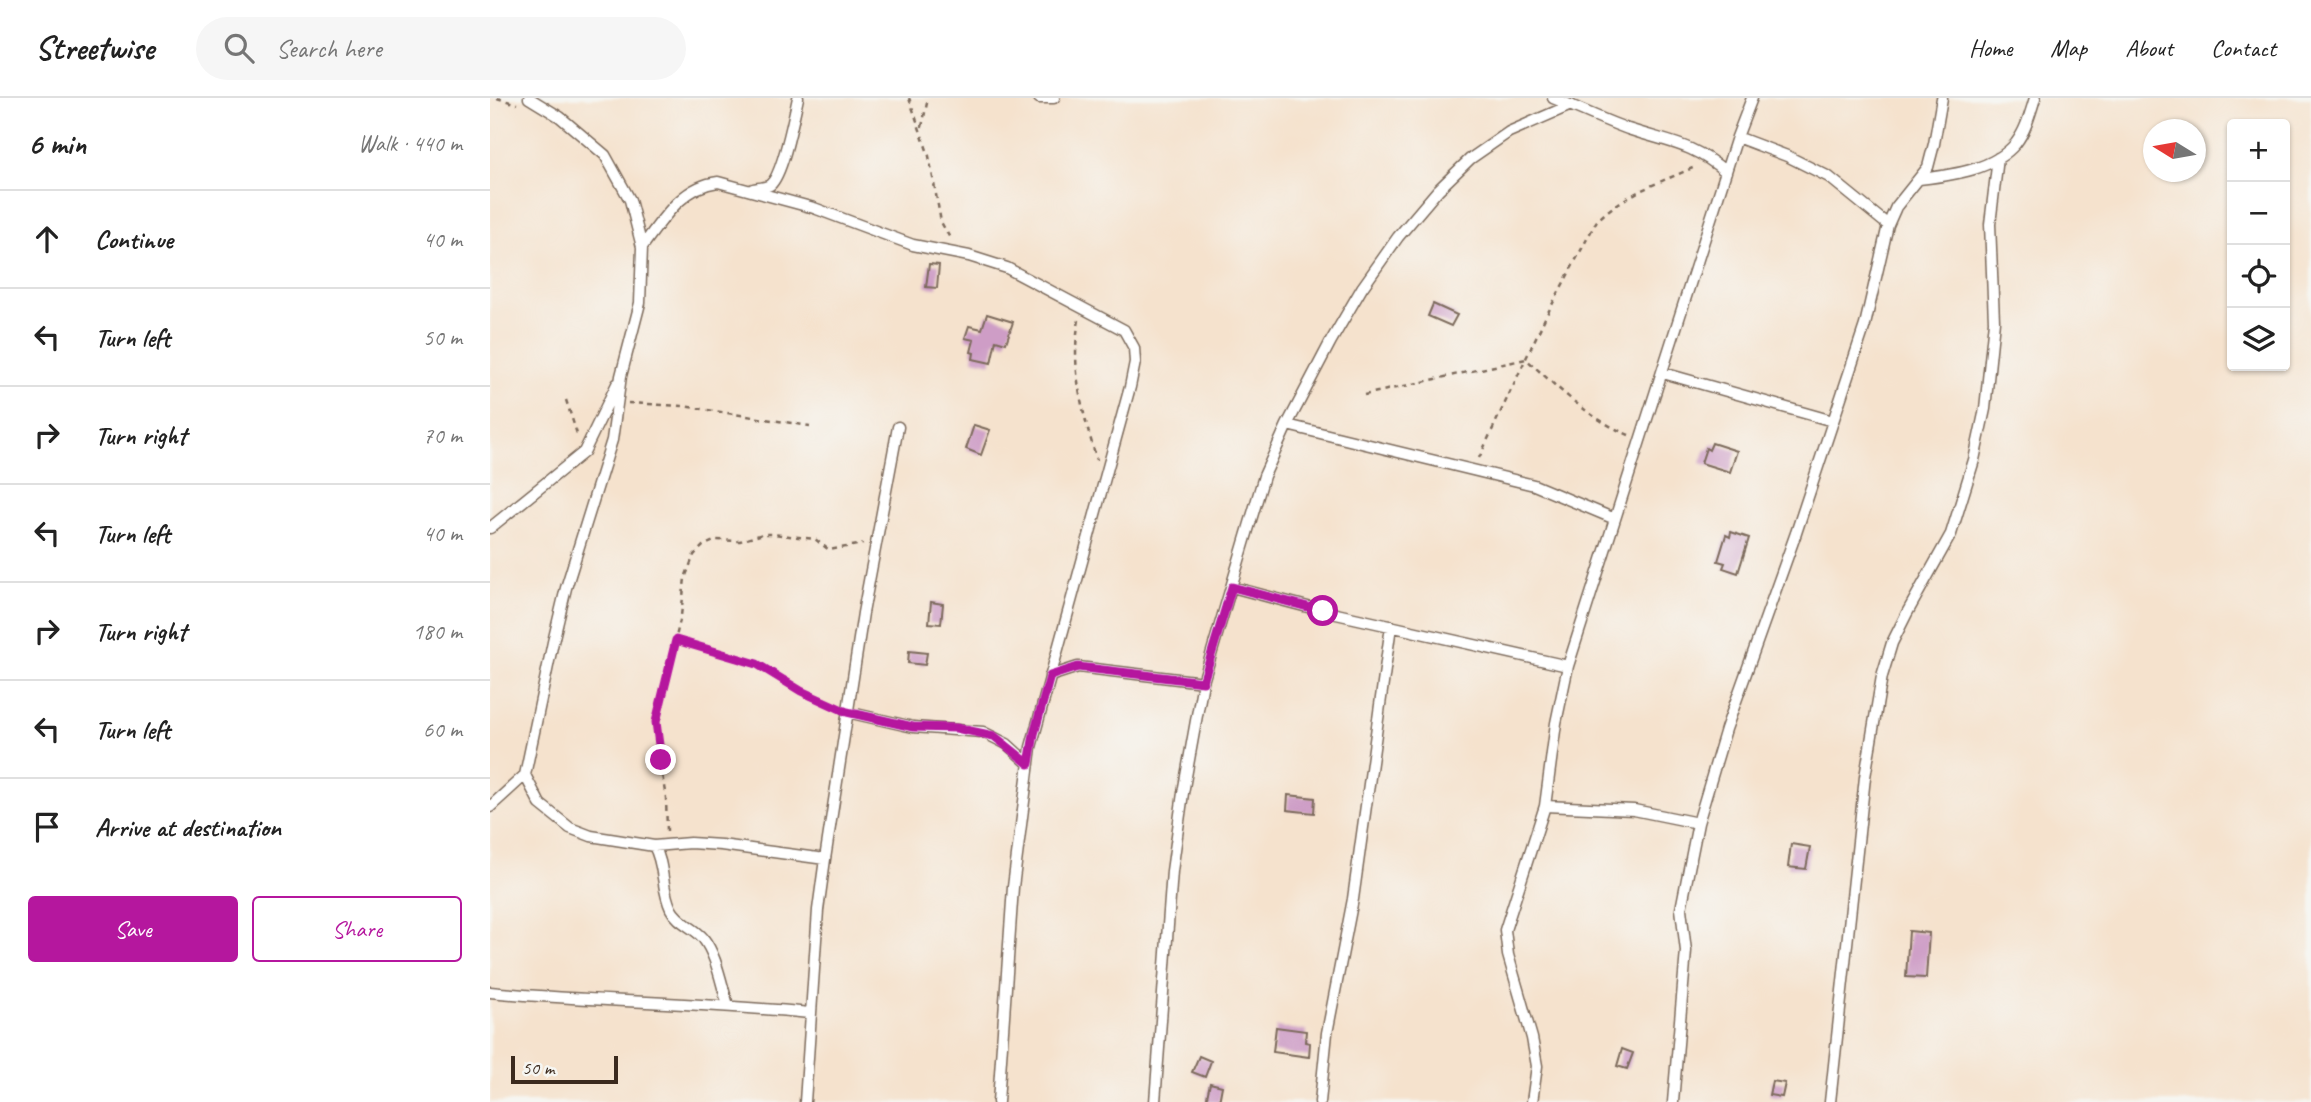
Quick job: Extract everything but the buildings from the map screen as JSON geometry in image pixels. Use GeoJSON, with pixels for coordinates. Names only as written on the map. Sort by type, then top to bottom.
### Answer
{"type":"FeatureCollection","features":[{"type":"Feature","properties":{"kind":"street"},"geometry":{"type":"LineString","coordinates":[[490,807],[525,775],[566,589],[612,440],[621,376],[640,303],[642,247],[630,200],[605,155],[560,117],[529,98]]}},
{"type":"Feature","properties":{"kind":"street"},"geometry":{"type":"LineString","coordinates":[[750,190],[771,184],[776,176],[788,143],[798,98]]}},
{"type":"Feature","properties":{"kind":"street"},"geometry":{"type":"LineString","coordinates":[[1039,98],[1054,98]]}},
{"type":"Feature","properties":{"kind":"street"},"geometry":{"type":"LineString","coordinates":[[1553,98],[1629,129],[1690,148],[1711,159],[1726,172]]}},
{"type":"Feature","properties":{"kind":"street"},"geometry":{"type":"LineString","coordinates":[[1532,1102],[1537,1066],[1505,938],[1545,806],[1556,723],[1568,666],[1737,137],[1752,98]]}},
{"type":"Feature","properties":{"kind":"street"},"geometry":{"type":"LineString","coordinates":[[1673,1102],[1685,951],[1681,909],[1699,822],[1726,729],[1796,533],[1868,317],[1888,225],[1896,207],[1928,167],[1941,98]]}},
{"type":"Feature","properties":{"kind":"street"},"geometry":{"type":"LineString","coordinates":[[1920,179],[1967,170],[1998,158],[2015,144],[2027,123],[2035,98]]}},
{"type":"Feature","properties":{"kind":"street"},"geometry":{"type":"LineString","coordinates":[[1156,1102],[1177,825],[1203,682],[1264,476],[1331,341],[1362,288],[1398,237],[1438,190],[1470,159],[1509,132],[1571,105]]}},
{"type":"Feature","properties":{"kind":"street"},"geometry":{"type":"LineString","coordinates":[[1737,137],[1787,156],[1829,177],[1888,225]]}},
{"type":"Feature","properties":{"kind":"street"},"geometry":{"type":"LineString","coordinates":[[1830,1102],[1865,777],[1882,676],[1892,643],[1951,534],[1974,460],[1985,409],[1994,321],[1990,224],[1998,158]]}},
{"type":"Feature","properties":{"kind":"street"},"geometry":{"type":"LineString","coordinates":[[642,247],[670,210],[689,192],[705,184],[718,182],[814,208],[913,245],[969,256],[1007,268],[1124,330],[1133,343],[1135,362],[1130,387],[1034,734],[1012,901],[998,1102]]}},
{"type":"Feature","properties":{"kind":"street"},"geometry":{"type":"LineString","coordinates":[[1663,373],[1833,421]]}},
{"type":"Feature","properties":{"kind":"street"},"geometry":{"type":"LineString","coordinates":[[490,528],[584,452],[621,376]]}},
{"type":"Feature","properties":{"kind":"street"},"geometry":{"type":"LineString","coordinates":[[1287,425],[1534,485],[1615,519]]}},
{"type":"Feature","properties":{"kind":"street"},"geometry":{"type":"LineString","coordinates":[[805,1102],[809,1013],[825,859],[847,712],[898,428]]}},
{"type":"Feature","properties":{"kind":"street"},"geometry":{"type":"LineString","coordinates":[[1232,587],[1323,611],[1568,666]]}},
{"type":"Feature","properties":{"kind":"street"},"geometry":{"type":"LineString","coordinates":[[1320,1102],[1328,1033],[1353,899],[1391,625]]}},
{"type":"Feature","properties":{"kind":"street"},"geometry":{"type":"LineString","coordinates":[[1050,676],[1078,667],[1203,682]]}},
{"type":"Feature","properties":{"kind":"street"},"geometry":{"type":"LineString","coordinates":[[847,712],[913,727],[983,732],[1007,744],[1029,764]]}},
{"type":"Feature","properties":{"kind":"street"},"geometry":{"type":"LineString","coordinates":[[525,775],[540,804],[570,828],[591,836],[654,846],[690,843],[720,845],[825,859]]}},
{"type":"Feature","properties":{"kind":"street"},"geometry":{"type":"LineString","coordinates":[[1545,806],[1634,810],[1699,822]]}},
{"type":"Feature","properties":{"kind":"street"},"geometry":{"type":"LineString","coordinates":[[654,846],[662,870],[667,900],[673,913],[706,942],[728,1005]]}},
{"type":"Feature","properties":{"kind":"street"},"geometry":{"type":"LineString","coordinates":[[490,992],[728,1005],[809,1013]]}},
{"type":"Feature","properties":{"kind":"path"},"geometry":{"type":"LineString","coordinates":[[909,98],[929,156],[941,222],[952,242]]}},
{"type":"Feature","properties":{"kind":"path"},"geometry":{"type":"LineString","coordinates":[[921,131],[928,98]]}},
{"type":"Feature","properties":{"kind":"path"},"geometry":{"type":"LineString","coordinates":[[1474,470],[1498,414],[1584,242],[1603,214],[1657,183],[1711,159]]}},
{"type":"Feature","properties":{"kind":"path"},"geometry":{"type":"LineString","coordinates":[[1081,306],[1075,342],[1080,392],[1085,423],[1097,459]]}},
{"type":"Feature","properties":{"kind":"path"},"geometry":{"type":"LineString","coordinates":[[1364,396],[1526,359]]}},
{"type":"Feature","properties":{"kind":"path"},"geometry":{"type":"LineString","coordinates":[[1526,359],[1588,412],[1616,430],[1642,440]]}},
{"type":"Feature","properties":{"kind":"path"},"geometry":{"type":"LineString","coordinates":[[566,400],[584,452]]}},
{"type":"Feature","properties":{"kind":"path"},"geometry":{"type":"LineString","coordinates":[[618,402],[683,406],[810,426]]}},
{"type":"Feature","properties":{"kind":"path"},"geometry":{"type":"LineString","coordinates":[[667,845],[666,798],[656,722],[681,616],[685,578],[694,555],[703,546],[716,540],[740,541],[773,534],[816,539],[830,550],[877,541]]}},
{"type":"Feature","properties":{"kind":"path"},"geometry":{"type":"LineString","coordinates":[[676,640],[757,664],[801,691],[847,712]]}},
{"type":"Feature","properties":{"kind":"route"},"geometry":{"type":"LineString","coordinates":[[661,760],[656,722],[676,640],[757,664],[801,691],[847,712],[913,727],[983,732],[1007,744],[1029,764],[1034,734],[1050,676],[1078,667],[1203,682],[1232,587],[1323,611]]}}]}
